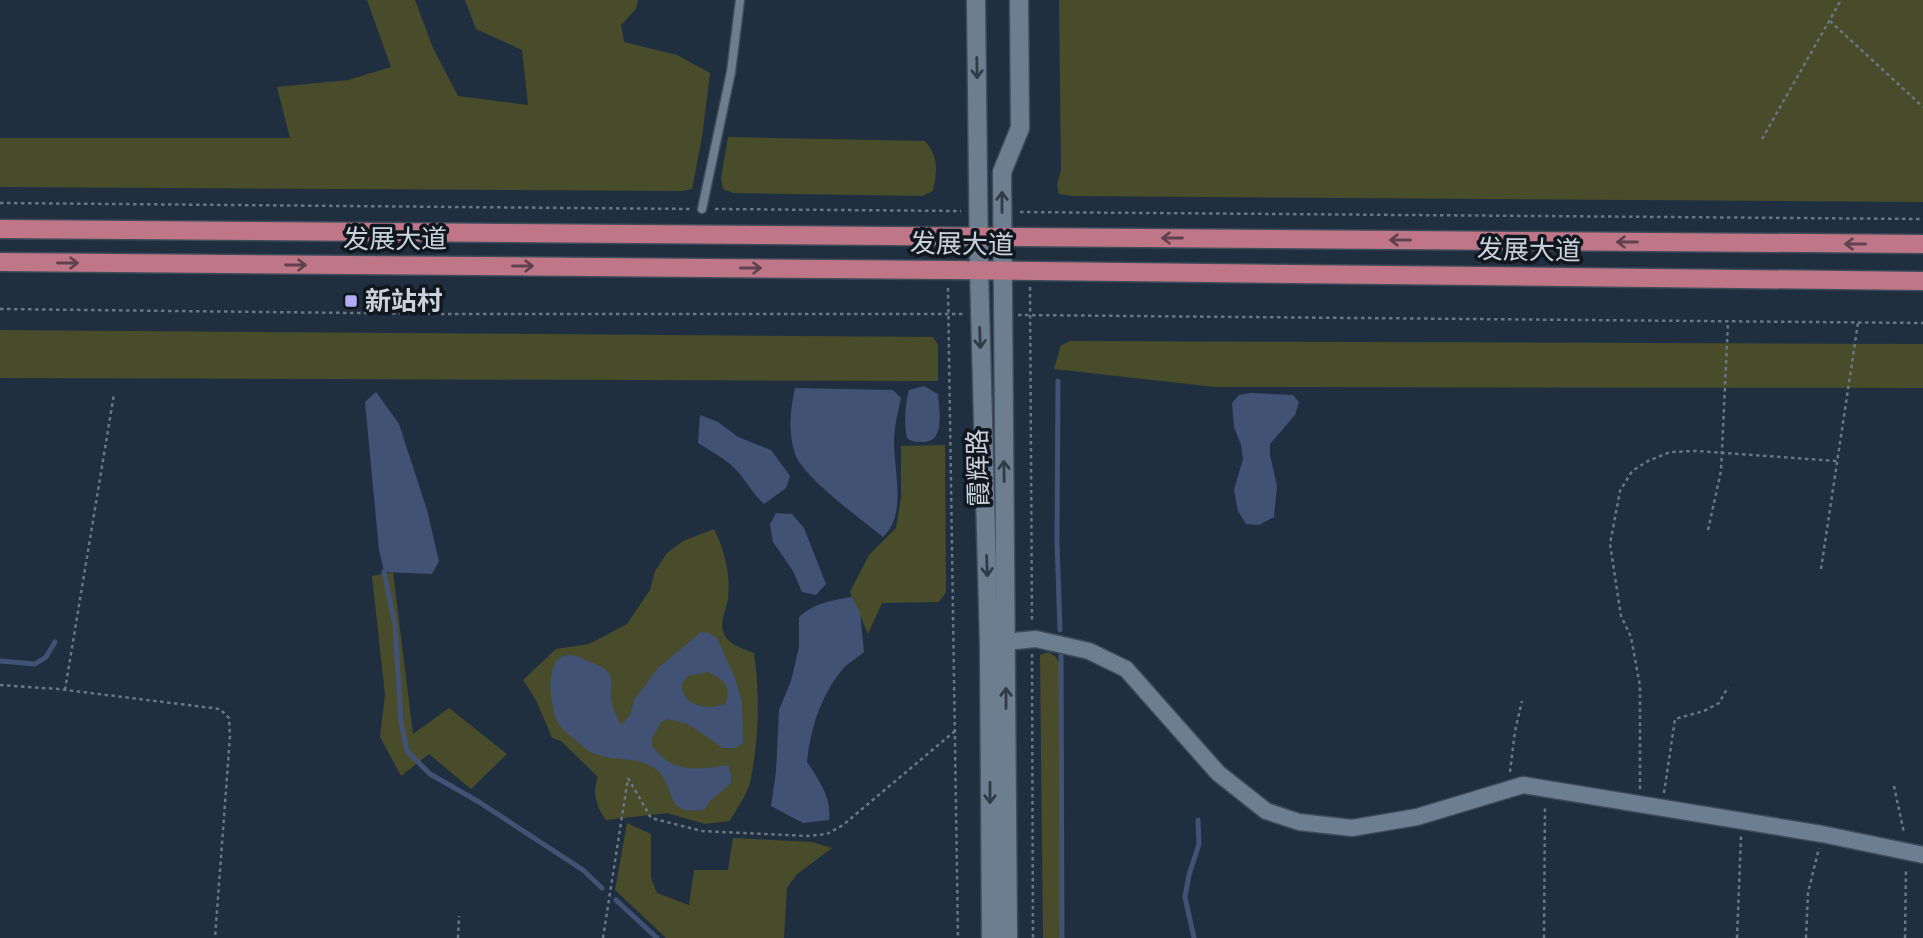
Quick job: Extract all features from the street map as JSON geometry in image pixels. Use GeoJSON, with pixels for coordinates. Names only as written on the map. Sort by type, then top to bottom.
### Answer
{"type":"FeatureCollection","features":[{"type":"Feature","properties":{"kind":"main road","name":"发展大道"},"geometry":{"type":"LineString","coordinates":[[0,229],[1923,244]]}},
{"type":"Feature","properties":{"kind":"main road","name":"发展大道"},"geometry":{"type":"LineString","coordinates":[[0,262],[1923,281]]}},
{"type":"Feature","properties":{"kind":"street","name":"霞辉路"},"geometry":{"type":"LineString","coordinates":[[976,0],[980,314],[997,643],[1008,938]]}},
{"type":"Feature","properties":{"kind":"street","name":"霞辉路"},"geometry":{"type":"LineString","coordinates":[[992,938],[1003,315],[1002,172],[1020,128],[1019,0]]}},
{"type":"Feature","properties":{"kind":"street"},"geometry":{"type":"LineString","coordinates":[[997,643],[1032,640],[1089,651],[1126,669],[1218,773],[1266,811],[1299,822],[1352,828],[1417,817],[1523,785],[1742,820],[1923,855]]}},
{"type":"Feature","properties":{"kind":"lane"},"geometry":{"type":"LineString","coordinates":[[702,209],[730,72],[740,0]]}},
{"type":"Feature","properties":{"kind":"path"},"geometry":{"type":"LineString","coordinates":[[1762,139],[1841,0]]}},
{"type":"Feature","properties":{"kind":"path"},"geometry":{"type":"LineString","coordinates":[[1829,21],[1923,107]]}},
{"type":"Feature","properties":{"kind":"path"},"geometry":{"type":"LineString","coordinates":[[948,270],[958,938]]}},
{"type":"Feature","properties":{"kind":"path"},"geometry":{"type":"LineString","coordinates":[[1030,271],[1033,938]]}},
{"type":"Feature","properties":{"kind":"path"},"geometry":{"type":"LineString","coordinates":[[0,309],[442,314],[980,314]]}},
{"type":"Feature","properties":{"kind":"path"},"geometry":{"type":"LineString","coordinates":[[1003,315],[1923,323]]}},
{"type":"Feature","properties":{"kind":"path"},"geometry":{"type":"LineString","coordinates":[[1709,530],[1722,453],[1728,321]]}},
{"type":"Feature","properties":{"kind":"path"},"geometry":{"type":"LineString","coordinates":[[1821,569],[1858,322]]}},
{"type":"Feature","properties":{"kind":"path"},"geometry":{"type":"LineString","coordinates":[[65,690],[114,394]]}},
{"type":"Feature","properties":{"kind":"path"},"geometry":{"type":"LineString","coordinates":[[1640,803],[1640,686],[1631,637],[1621,616],[1610,544],[1620,491],[1632,471],[1670,452],[1837,461]]}},
{"type":"Feature","properties":{"kind":"path"},"geometry":{"type":"LineString","coordinates":[[0,685],[220,709],[229,718],[230,736],[215,938]]}},
{"type":"Feature","properties":{"kind":"path"},"geometry":{"type":"LineString","coordinates":[[1662,807],[1675,719],[1718,704],[1728,687]]}},
{"type":"Feature","properties":{"kind":"path"},"geometry":{"type":"LineString","coordinates":[[1508,790],[1515,731],[1522,701]]}},
{"type":"Feature","properties":{"kind":"path"},"geometry":{"type":"LineString","coordinates":[[603,938],[628,778],[651,818],[702,831],[807,836],[827,834],[843,825],[955,731]]}},
{"type":"Feature","properties":{"kind":"path"},"geometry":{"type":"LineString","coordinates":[[1544,938],[1546,789]]}},
{"type":"Feature","properties":{"kind":"path"},"geometry":{"type":"LineString","coordinates":[[1737,938],[1742,820]]}},
{"type":"Feature","properties":{"kind":"path"},"geometry":{"type":"LineString","coordinates":[[1806,938],[1808,893],[1822,834]]}},
{"type":"Feature","properties":{"kind":"path"},"geometry":{"type":"LineString","coordinates":[[458,938],[459,916]]}},
{"type":"Feature","properties":{"kind":"green space"},"geometry":{"type":"Polygon","coordinates":[[[367,0],[415,0],[433,48],[458,96],[528,105],[522,50],[476,29],[465,0],[638,0],[636,9],[621,25],[624,42],[677,55],[710,73],[692,189],[0,187],[0,138],[290,138],[277,87],[348,80],[391,67],[367,0]]]}},
{"type":"Feature","properties":{"kind":"green space"},"geometry":{"type":"Polygon","coordinates":[[[1059,0],[1923,0],[1923,202],[1059,194],[1059,0]]]}},
{"type":"Feature","properties":{"kind":"green space"},"geometry":{"type":"Polygon","coordinates":[[[728,137],[925,141],[936,164],[933,191],[922,196],[733,193],[723,189],[721,178],[728,137]]]}},
{"type":"Feature","properties":{"kind":"green space"},"geometry":{"type":"Polygon","coordinates":[[[0,330],[933,337],[938,345],[938,381],[0,378],[0,330]]]}},
{"type":"Feature","properties":{"kind":"green space"},"geometry":{"type":"Polygon","coordinates":[[[1071,341],[1923,344],[1923,388],[1215,387],[1054,369],[1061,345],[1071,341]]]}},
{"type":"Feature","properties":{"kind":"green space"},"geometry":{"type":"Polygon","coordinates":[[[945,445],[946,592],[939,602],[882,603],[868,634],[850,592],[869,555],[896,528],[901,498],[901,446],[945,445]]]}},
{"type":"Feature","properties":{"kind":"green space"},"geometry":{"type":"Polygon","coordinates":[[[714,529],[728,572],[728,599],[722,623],[723,631],[731,643],[754,653],[758,718],[749,787],[730,821],[705,824],[667,813],[606,820],[596,799],[598,777],[561,741],[552,738],[536,700],[523,680],[556,649],[589,644],[627,624],[650,590],[655,571],[667,553],[683,541],[714,529]]]}},
{"type":"Feature","properties":{"kind":"green space"},"geometry":{"type":"Polygon","coordinates":[[[393,572],[413,734],[449,708],[507,754],[471,789],[429,754],[401,776],[380,737],[385,695],[372,576],[393,572]]]}},
{"type":"Feature","properties":{"kind":"green space"},"geometry":{"type":"Polygon","coordinates":[[[1049,652],[1056,657],[1062,668],[1062,938],[1043,938],[1040,655],[1049,652]]]}},
{"type":"Feature","properties":{"kind":"green space"},"geometry":{"type":"Polygon","coordinates":[[[627,823],[651,834],[651,878],[657,893],[689,905],[694,870],[728,870],[733,838],[812,842],[832,848],[796,875],[787,888],[784,938],[666,938],[615,890],[627,823]]]}},
{"type":"Feature","properties":{"kind":"water"},"geometry":{"type":"Polygon","coordinates":[[[924,386],[938,394],[940,424],[935,437],[930,441],[914,442],[907,438],[907,401],[909,390],[924,386]]]}},
{"type":"Feature","properties":{"kind":"water"},"geometry":{"type":"Polygon","coordinates":[[[795,388],[893,390],[901,398],[894,436],[897,505],[895,517],[883,537],[834,498],[800,464],[795,454],[791,430],[795,388]]]}},
{"type":"Feature","properties":{"kind":"water"},"geometry":{"type":"Polygon","coordinates":[[[376,392],[399,424],[427,510],[439,561],[432,574],[384,572],[379,550],[365,402],[376,392]]]}},
{"type":"Feature","properties":{"kind":"water"},"geometry":{"type":"Polygon","coordinates":[[[1239,395],[1293,395],[1299,402],[1295,415],[1270,444],[1277,486],[1274,517],[1259,525],[1246,524],[1238,511],[1234,490],[1243,459],[1234,427],[1232,403],[1239,395]]]}},
{"type":"Feature","properties":{"kind":"water"},"geometry":{"type":"Polygon","coordinates":[[[700,415],[718,422],[738,437],[771,450],[790,476],[786,488],[764,504],[735,468],[698,443],[700,415]]]}},
{"type":"Feature","properties":{"kind":"water"},"geometry":{"type":"Polygon","coordinates":[[[776,513],[792,514],[804,528],[826,584],[816,595],[802,592],[793,571],[773,542],[770,524],[776,513]]]}},
{"type":"Feature","properties":{"kind":"water"},"geometry":{"type":"Polygon","coordinates":[[[852,597],[860,612],[864,652],[842,670],[828,690],[814,725],[807,762],[827,797],[829,820],[803,823],[771,806],[776,772],[779,710],[791,681],[799,647],[799,617],[817,605],[852,597]]]}},
{"type":"Feature","properties":{"kind":"water"},"geometry":{"type":"Polygon","coordinates":[[[701,632],[709,633],[717,638],[735,678],[742,702],[743,743],[736,748],[723,748],[688,724],[668,719],[661,722],[652,738],[652,746],[660,755],[677,766],[696,769],[728,765],[731,783],[709,802],[705,809],[682,809],[672,798],[662,775],[654,768],[634,761],[605,757],[588,750],[563,730],[554,713],[552,670],[562,656],[576,656],[606,670],[611,681],[612,703],[621,725],[630,715],[634,700],[659,667],[701,632]],[[707,672],[688,676],[682,683],[683,691],[690,702],[711,707],[725,704],[727,688],[707,672]]]}},
{"type":"Feature","properties":{"kind":"waterway"},"geometry":{"type":"LineString","coordinates":[[1058,381],[1057,542],[1060,630]]}},
{"type":"Feature","properties":{"kind":"waterway"},"geometry":{"type":"LineString","coordinates":[[384,572],[395,625],[401,722],[407,751],[430,774],[479,802],[583,870],[602,888]]}},
{"type":"Feature","properties":{"kind":"waterway"},"geometry":{"type":"LineString","coordinates":[[0,661],[35,664],[46,657],[55,642]]}},
{"type":"Feature","properties":{"kind":"waterway"},"geometry":{"type":"LineString","coordinates":[[1061,652],[1062,938]]}},
{"type":"Feature","properties":{"kind":"waterway"},"geometry":{"type":"LineString","coordinates":[[1194,938],[1185,897],[1199,844],[1198,820]]}},
{"type":"Feature","properties":{"kind":"waterway"},"geometry":{"type":"LineString","coordinates":[[616,900],[657,938]]}},
{"type":"Feature","properties":{"kind":"place","name":"新站村"},"geometry":{"type":"Point","coordinates":[351,301]}}]}
